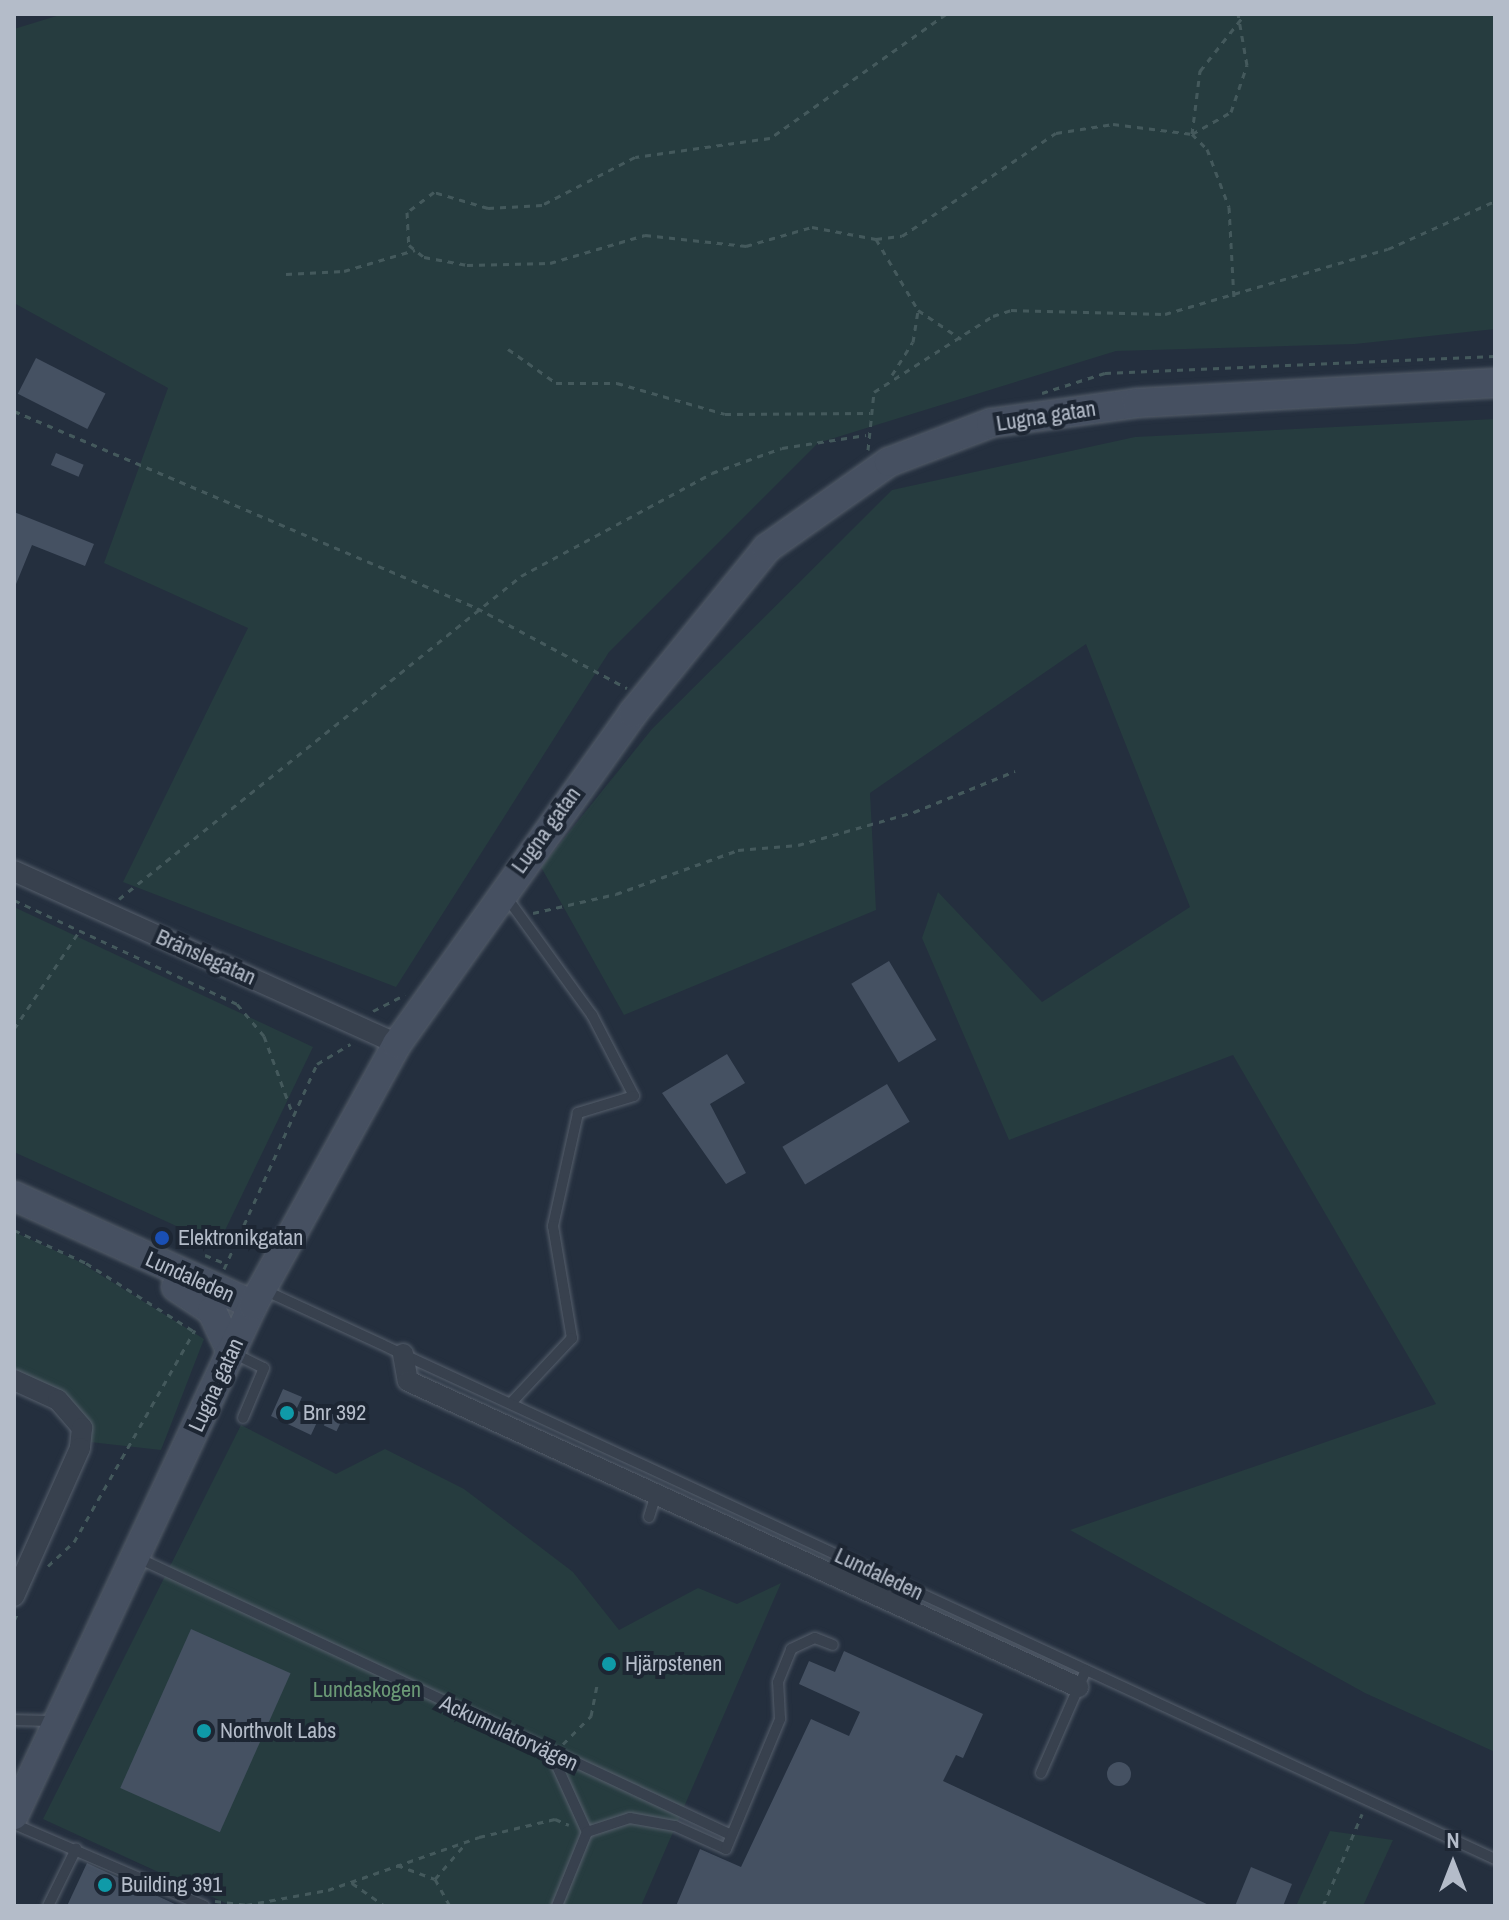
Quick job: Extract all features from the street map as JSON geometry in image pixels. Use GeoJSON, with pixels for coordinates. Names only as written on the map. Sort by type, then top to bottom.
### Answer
{"type":"FeatureCollection","features":[{"type":"Feature","properties":{"kind":"main road","name":"Lugna gatan"},"geometry":{"type":"LineString","coordinates":[[14,1815],[61,1721],[258,1297],[397,1044],[501,891],[767,548],[889,462],[930,442],[1051,413],[1495,383]]}},
{"type":"Feature","properties":{"kind":"main road","name":"Lundaleden"},"geometry":{"type":"LineString","coordinates":[[14,1196],[103,1238],[258,1297]]}},
{"type":"Feature","properties":{"kind":"main road","name":"Lundaleden"},"geometry":{"type":"LineString","coordinates":[[103,1238],[206,1305],[231,1352]]}},
{"type":"Feature","properties":{"kind":"street","name":"Bränslegatan"},"geometry":{"type":"LineString","coordinates":[[14,871],[397,1044]]}},
{"type":"Feature","properties":{"kind":"street"},"geometry":{"type":"LineString","coordinates":[[403,1354],[408,1381],[652,1507],[1082,1678]]}},
{"type":"Feature","properties":{"kind":"street"},"geometry":{"type":"LineString","coordinates":[[14,1380],[58,1400],[82,1428],[80,1448],[17,1602]]}},
{"type":"Feature","properties":{"kind":"lane"},"geometry":{"type":"LineString","coordinates":[[501,891],[525,914],[634,1096],[578,1113],[553,1226],[572,1338],[511,1403]]}},
{"type":"Feature","properties":{"kind":"lane","name":"Lundaleden"},"geometry":{"type":"LineString","coordinates":[[258,1297],[403,1354],[511,1403],[1082,1678],[1367,1800],[1495,1859]]}},
{"type":"Feature","properties":{"kind":"lane"},"geometry":{"type":"LineString","coordinates":[[231,1352],[268,1370],[243,1418]]}},
{"type":"Feature","properties":{"kind":"lane","name":"Ackumulatorvägen"},"geometry":{"type":"LineString","coordinates":[[136,1557],[552,1755],[667,1803],[729,1834]]}},
{"type":"Feature","properties":{"kind":"lane"},"geometry":{"type":"LineString","coordinates":[[587,1832],[630,1818],[675,1826],[726,1849],[729,1834],[780,1719],[778,1682],[791,1649],[815,1638],[833,1645]]}},
{"type":"Feature","properties":{"kind":"lane"},"geometry":{"type":"LineString","coordinates":[[1041,1773],[1082,1678]]}},
{"type":"Feature","properties":{"kind":"lane"},"geometry":{"type":"LineString","coordinates":[[14,1720],[61,1721]]}},
{"type":"Feature","properties":{"kind":"lane"},"geometry":{"type":"LineString","coordinates":[[552,1755],[587,1832],[557,1906]]}},
{"type":"Feature","properties":{"kind":"lane"},"geometry":{"type":"LineString","coordinates":[[14,1824],[204,1906]]}},
{"type":"Feature","properties":{"kind":"lane"},"geometry":{"type":"LineString","coordinates":[[48,1906],[76,1849]]}},
{"type":"Feature","properties":{"kind":"path"},"geometry":{"type":"LineString","coordinates":[[415,250],[403,224],[422,196],[452,193],[488,208],[542,205],[635,157],[770,138],[946,14]]}},
{"type":"Feature","properties":{"kind":"path"},"geometry":{"type":"LineString","coordinates":[[286,274],[344,271],[415,250],[480,265],[550,263],[645,235],[746,246],[812,227],[876,239],[902,236],[956,205],[1056,133],[1113,124],[1192,134],[1231,112],[1247,65],[1241,15]]}},
{"type":"Feature","properties":{"kind":"path"},"geometry":{"type":"LineString","coordinates":[[1192,134],[1200,71],[1241,15]]}},
{"type":"Feature","properties":{"kind":"path"},"geometry":{"type":"LineString","coordinates":[[1192,134],[1207,149],[1229,207],[1234,298]]}},
{"type":"Feature","properties":{"kind":"path"},"geometry":{"type":"LineString","coordinates":[[869,453],[866,435],[874,392],[890,378],[1011,310],[1132,318],[1234,298],[1269,281],[1388,249],[1495,201]]}},
{"type":"Feature","properties":{"kind":"path"},"geometry":{"type":"LineString","coordinates":[[876,239],[918,310],[961,339]]}},
{"type":"Feature","properties":{"kind":"path"},"geometry":{"type":"LineString","coordinates":[[890,378],[913,342],[918,310]]}},
{"type":"Feature","properties":{"kind":"path"},"geometry":{"type":"LineString","coordinates":[[508,349],[556,383],[617,383],[725,414],[870,413]]}},
{"type":"Feature","properties":{"kind":"path"},"geometry":{"type":"LineString","coordinates":[[1036,395],[1105,373],[1495,356]]}},
{"type":"Feature","properties":{"kind":"path"},"geometry":{"type":"LineString","coordinates":[[14,411],[477,608],[631,690]]}},
{"type":"Feature","properties":{"kind":"path"},"geometry":{"type":"LineString","coordinates":[[109,913],[125,891],[477,608],[620,518],[712,473],[782,448],[866,435]]}},
{"type":"Feature","properties":{"kind":"path"},"geometry":{"type":"LineString","coordinates":[[859,458],[881,447]]}},
{"type":"Feature","properties":{"kind":"path"},"geometry":{"type":"LineString","coordinates":[[622,701],[640,678]]}},
{"type":"Feature","properties":{"kind":"path"},"geometry":{"type":"LineString","coordinates":[[525,914],[629,890],[738,850],[798,845],[914,812],[1015,771]]}},
{"type":"Feature","properties":{"kind":"path"},"geometry":{"type":"LineString","coordinates":[[14,900],[237,1004],[264,1036],[293,1115]]}},
{"type":"Feature","properties":{"kind":"path"},"geometry":{"type":"LineString","coordinates":[[14,1029],[80,930]]}},
{"type":"Feature","properties":{"kind":"path"},"geometry":{"type":"LineString","coordinates":[[205,1255],[226,1264],[317,1064],[349,1045],[377,1007],[412,989]]}},
{"type":"Feature","properties":{"kind":"path"},"geometry":{"type":"LineString","coordinates":[[14,1230],[86,1263],[195,1332],[74,1542],[44,1570]]}},
{"type":"Feature","properties":{"kind":"path"},"geometry":{"type":"LineString","coordinates":[[14,1621],[17,1602]]}},
{"type":"Feature","properties":{"kind":"path"},"geometry":{"type":"LineString","coordinates":[[552,1755],[591,1716],[597,1684]]}},
{"type":"Feature","properties":{"kind":"path"},"geometry":{"type":"LineString","coordinates":[[1323,1906],[1367,1800]]}},
{"type":"Feature","properties":{"kind":"path"},"geometry":{"type":"LineString","coordinates":[[184,1897],[246,1905],[352,1883],[394,1864],[470,1840],[555,1819],[587,1832]]}},
{"type":"Feature","properties":{"kind":"path"},"geometry":{"type":"LineString","coordinates":[[435,1879],[470,1840]]}},
{"type":"Feature","properties":{"kind":"path"},"geometry":{"type":"LineString","coordinates":[[394,1864],[435,1879],[450,1906]]}},
{"type":"Feature","properties":{"kind":"path"},"geometry":{"type":"LineString","coordinates":[[352,1883],[385,1906]]}},
{"type":"Feature","properties":{"kind":"green space"},"geometry":{"type":"Polygon","coordinates":[[[63,14],[1495,14],[1495,329],[1355,344],[1116,351],[818,443],[609,652],[396,987],[123,882],[248,628],[104,563],[168,388],[14,303],[14,29],[63,14]]]}},
{"type":"Feature","properties":{"kind":"green space"},"geometry":{"type":"Polygon","coordinates":[[[1495,419],[1495,1752],[1365,1693],[1070,1530],[1436,1404],[1233,1055],[1009,1140],[922,938],[938,892],[1042,1002],[1190,907],[1086,644],[870,793],[876,910],[624,1015],[541,867],[652,729],[892,490],[1135,437],[1495,419]]]}},
{"type":"Feature","properties":{"kind":"green space"},"geometry":{"type":"Polygon","coordinates":[[[14,907],[313,1047],[218,1245],[14,1152],[14,907]]]}},
{"type":"Feature","properties":{"kind":"green space"},"geometry":{"type":"Polygon","coordinates":[[[14,1232],[78,1261],[204,1339],[161,1450],[81,1441],[78,1420],[14,1376],[14,1232]]]}},
{"type":"Feature","properties":{"kind":"green space","name":"Lundaskogen"},"geometry":{"type":"Polygon","coordinates":[[[241,1425],[336,1474],[385,1449],[464,1489],[573,1572],[619,1630],[698,1588],[737,1604],[781,1583],[641,1906],[232,1906],[43,1819],[241,1425]]]}},
{"type":"Feature","properties":{"kind":"green space"},"geometry":{"type":"Polygon","coordinates":[[[1330,1831],[1393,1840],[1363,1906],[1296,1906],[1330,1831]]]}},
{"type":"Feature","properties":{"kind":"building"},"geometry":{"type":"Polygon","coordinates":[[[36,358],[105,393],[87,429],[18,394],[36,358]]]}},
{"type":"Feature","properties":{"kind":"building"},"geometry":{"type":"Polygon","coordinates":[[[56,453],[84,465],[79,477],[51,465],[56,453]]]}},
{"type":"Feature","properties":{"kind":"building"},"geometry":{"type":"Polygon","coordinates":[[[14,512],[94,544],[85,566],[32,545],[14,589],[14,512]]]}},
{"type":"Feature","properties":{"kind":"building"},"geometry":{"type":"Polygon","coordinates":[[[889,961],[936,1040],[899,1063],[851,984],[889,961]]]}},
{"type":"Feature","properties":{"kind":"building"},"geometry":{"type":"Polygon","coordinates":[[[727,1054],[745,1083],[710,1104],[746,1173],[726,1184],[662,1093],[727,1054]]]}},
{"type":"Feature","properties":{"kind":"building"},"geometry":{"type":"Polygon","coordinates":[[[887,1084],[910,1122],[805,1185],[782,1147],[887,1084]]]}},
{"type":"Feature","properties":{"kind":"building","name":"Bnr 392"},"geometry":{"type":"Polygon","coordinates":[[[283,1389],[302,1397],[296,1410],[318,1420],[311,1435],[271,1416],[283,1389]]]}},
{"type":"Feature","properties":{"kind":"building"},"geometry":{"type":"Polygon","coordinates":[[[331,1410],[344,1416],[337,1431],[324,1425],[331,1410]]]}},
{"type":"Feature","properties":{"kind":"building","name":"Northvolt Labs"},"geometry":{"type":"Polygon","coordinates":[[[191,1629],[291,1673],[220,1832],[120,1788],[191,1629]]]}},
{"type":"Feature","properties":{"kind":"building"},"geometry":{"type":"Polygon","coordinates":[[[844,1651],[983,1714],[963,1758],[956,1755],[943,1781],[1211,1906],[676,1906],[700,1849],[741,1867],[811,1719],[849,1736],[860,1712],[799,1684],[809,1661],[835,1672],[844,1651]]]}},
{"type":"Feature","properties":{"kind":"building"},"geometry":{"type":"Polygon","coordinates":[[[1119,1762],[1128,1765],[1131,1774],[1128,1783],[1119,1786],[1110,1783],[1107,1774],[1110,1765],[1119,1762]]]}},
{"type":"Feature","properties":{"kind":"building","name":"Building 391"},"geometry":{"type":"Polygon","coordinates":[[[87,1863],[179,1906],[67,1906],[87,1863]]]}},
{"type":"Feature","properties":{"kind":"building"},"geometry":{"type":"Polygon","coordinates":[[[1251,1867],[1292,1884],[1283,1906],[1235,1906],[1251,1867]]]}},
{"type":"Feature","properties":{"kind":"place","name":"Elektronikgatan"},"geometry":{"type":"Point","coordinates":[162,1238]}},
{"type":"Feature","properties":{"kind":"place","name":"Bnr 392"},"geometry":{"type":"Point","coordinates":[287,1413]}},
{"type":"Feature","properties":{"kind":"place","name":"Hjärpstenen"},"geometry":{"type":"Point","coordinates":[609,1664]}},
{"type":"Feature","properties":{"kind":"place","name":"Northvolt Labs"},"geometry":{"type":"Point","coordinates":[204,1731]}},
{"type":"Feature","properties":{"kind":"place","name":"Building 391"},"geometry":{"type":"Point","coordinates":[105,1885]}}]}
